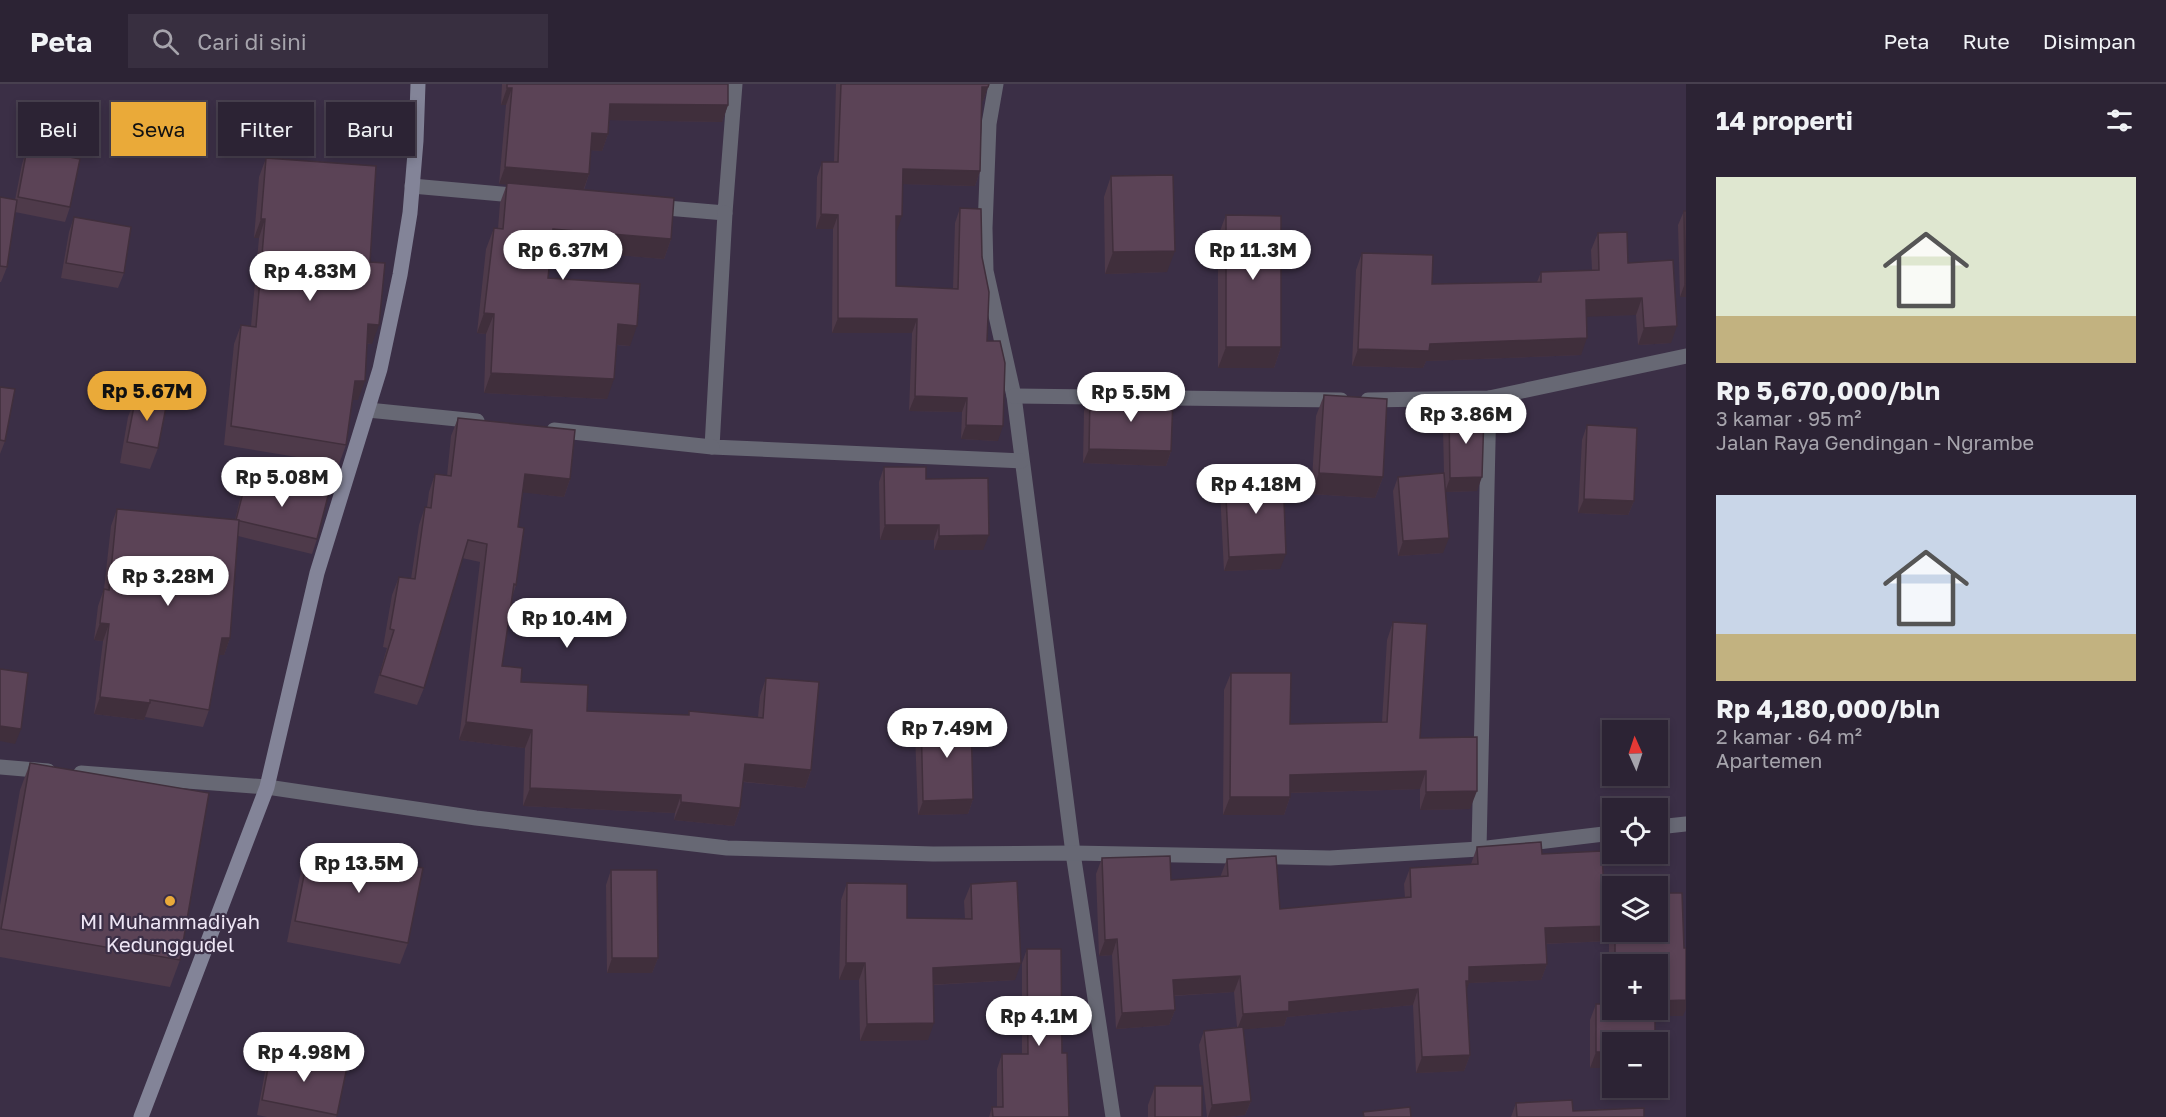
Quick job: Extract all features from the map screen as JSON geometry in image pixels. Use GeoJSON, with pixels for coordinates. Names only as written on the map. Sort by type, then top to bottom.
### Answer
{"type":"FeatureCollection","features":[{"type":"Feature","properties":{"kind":"main road"},"geometry":{"type":"LineString","coordinates":[[141,1117],[267,787],[317,573],[380,369],[400,275],[412,186],[418,84]]}},
{"type":"Feature","properties":{"kind":"street"},"geometry":{"type":"LineString","coordinates":[[712,447],[725,213],[735,84]]}},
{"type":"Feature","properties":{"kind":"street"},"geometry":{"type":"LineString","coordinates":[[996,84],[989,124],[985,228],[986,271],[1014,396],[1073,853],[1113,1117]]}},
{"type":"Feature","properties":{"kind":"street"},"geometry":{"type":"LineString","coordinates":[[412,186],[540,197]]}},
{"type":"Feature","properties":{"kind":"street"},"geometry":{"type":"LineString","coordinates":[[644,206],[725,213]]}},
{"type":"Feature","properties":{"kind":"street"},"geometry":{"type":"LineString","coordinates":[[1014,396],[1311,401],[1489,398],[1686,356]]}},
{"type":"Feature","properties":{"kind":"street"},"geometry":{"type":"LineString","coordinates":[[1479,849],[1489,398]]}},
{"type":"Feature","properties":{"kind":"street"},"geometry":{"type":"LineString","coordinates":[[368,410],[487,423]]}},
{"type":"Feature","properties":{"kind":"street"},"geometry":{"type":"LineString","coordinates":[[534,428],[712,447],[1021,461]]}},
{"type":"Feature","properties":{"kind":"street"},"geometry":{"type":"LineString","coordinates":[[0,767],[267,787],[476,818],[727,848],[933,854],[1073,853],[1330,858],[1479,849],[1602,834]]}},
{"type":"Feature","properties":{"kind":"street"},"geometry":{"type":"LineString","coordinates":[[1668,826],[1686,824]]}},
{"type":"Feature","properties":{"kind":"building"},"geometry":{"type":"Polygon","coordinates":[[[507,84],[728,84],[728,105],[610,104],[608,134],[592,133],[589,174],[505,167],[512,88],[507,88],[507,84]]]}},
{"type":"Feature","properties":{"kind":"building"},"geometry":{"type":"Polygon","coordinates":[[[841,84],[989,84],[988,87],[982,87],[980,171],[903,169],[902,216],[896,216],[896,286],[958,289],[960,208],[981,209],[982,257],[989,292],[987,341],[1000,341],[1005,363],[1003,426],[966,425],[967,398],[915,396],[917,319],[838,318],[838,215],[821,214],[822,162],[838,162],[841,84]]]}},
{"type":"Feature","properties":{"kind":"building"},"geometry":{"type":"Polygon","coordinates":[[[26,156],[64,156],[80,159],[70,207],[18,197],[26,156]]]}},
{"type":"Feature","properties":{"kind":"building"},"geometry":{"type":"Polygon","coordinates":[[[266,158],[376,166],[370,262],[385,263],[379,325],[368,324],[365,381],[355,381],[346,445],[231,426],[241,325],[256,327],[265,219],[261,219],[266,158]]]}},
{"type":"Feature","properties":{"kind":"building"},"geometry":{"type":"Polygon","coordinates":[[[1173,175],[1175,251],[1113,252],[1111,176],[1173,175]]]}},
{"type":"Feature","properties":{"kind":"building"},"geometry":{"type":"Polygon","coordinates":[[[507,183],[674,198],[671,239],[553,229],[548,278],[640,284],[637,326],[618,324],[614,379],[491,373],[494,314],[484,313],[494,228],[503,229],[507,183]]]}},
{"type":"Feature","properties":{"kind":"building"},"geometry":{"type":"Polygon","coordinates":[[[0,197],[17,200],[7,267],[0,266],[0,197]]]}},
{"type":"Feature","properties":{"kind":"building"},"geometry":{"type":"Polygon","coordinates":[[[1684,211],[1686,211],[1685,283],[1684,211]]]}},
{"type":"Feature","properties":{"kind":"building"},"geometry":{"type":"Polygon","coordinates":[[[1226,215],[1281,216],[1281,347],[1226,347],[1226,215]]]}},
{"type":"Feature","properties":{"kind":"building"},"geometry":{"type":"Polygon","coordinates":[[[74,217],[131,227],[124,273],[66,263],[74,217]]]}},
{"type":"Feature","properties":{"kind":"building"},"geometry":{"type":"Polygon","coordinates":[[[1627,232],[1628,263],[1673,260],[1677,326],[1644,328],[1642,298],[1586,300],[1587,338],[1430,344],[1429,351],[1358,349],[1362,253],[1433,255],[1432,284],[1541,282],[1541,272],[1599,270],[1598,233],[1627,232]]]}},
{"type":"Feature","properties":{"kind":"building"},"geometry":{"type":"Polygon","coordinates":[[[0,387],[15,389],[5,441],[0,440],[0,387]]]}},
{"type":"Feature","properties":{"kind":"building"},"geometry":{"type":"Polygon","coordinates":[[[1324,395],[1387,399],[1383,477],[1319,473],[1324,395]]]}},
{"type":"Feature","properties":{"kind":"building"},"geometry":{"type":"Polygon","coordinates":[[[136,396],[167,402],[158,448],[127,442],[136,396]]]}},
{"type":"Feature","properties":{"kind":"building"},"geometry":{"type":"Polygon","coordinates":[[[1090,396],[1173,398],[1171,451],[1089,449],[1090,396]]]}},
{"type":"Feature","properties":{"kind":"building"},"geometry":{"type":"Polygon","coordinates":[[[1449,414],[1484,414],[1482,477],[1450,478],[1449,414]]]}},
{"type":"Feature","properties":{"kind":"building"},"geometry":{"type":"Polygon","coordinates":[[[458,418],[575,430],[570,479],[525,474],[518,527],[524,528],[502,666],[522,668],[521,682],[588,685],[587,711],[689,715],[689,711],[763,718],[766,678],[819,682],[811,770],[745,764],[740,808],[681,802],[681,795],[530,788],[532,730],[466,722],[487,544],[468,540],[424,688],[380,675],[394,630],[390,629],[399,577],[415,579],[425,507],[431,508],[435,474],[451,476],[458,418]]]}},
{"type":"Feature","properties":{"kind":"building"},"geometry":{"type":"Polygon","coordinates":[[[1587,425],[1637,428],[1634,501],[1584,499],[1587,425]]]}},
{"type":"Feature","properties":{"kind":"building"},"geometry":{"type":"Polygon","coordinates":[[[884,467],[926,467],[926,479],[988,478],[989,535],[939,536],[939,525],[885,525],[884,467]]]}},
{"type":"Feature","properties":{"kind":"building"},"geometry":{"type":"Polygon","coordinates":[[[1444,473],[1449,538],[1403,541],[1398,477],[1444,473]]]}},
{"type":"Feature","properties":{"kind":"building"},"geometry":{"type":"Polygon","coordinates":[[[1283,474],[1286,554],[1229,557],[1225,477],[1283,474]]]}},
{"type":"Feature","properties":{"kind":"building"},"geometry":{"type":"Polygon","coordinates":[[[247,477],[328,496],[317,539],[236,520],[247,477]]]}},
{"type":"Feature","properties":{"kind":"building"},"geometry":{"type":"Polygon","coordinates":[[[117,509],[239,520],[230,638],[222,638],[209,710],[150,700],[150,703],[100,697],[109,624],[100,623],[104,589],[109,590],[117,509]]]}},
{"type":"Feature","properties":{"kind":"building"},"geometry":{"type":"Polygon","coordinates":[[[1393,622],[1427,624],[1420,738],[1477,737],[1477,791],[1426,792],[1426,771],[1290,775],[1290,797],[1230,797],[1231,673],[1291,673],[1290,724],[1387,722],[1393,622]]]}},
{"type":"Feature","properties":{"kind":"building"},"geometry":{"type":"Polygon","coordinates":[[[0,669],[28,673],[21,729],[0,726],[0,669]]]}},
{"type":"Feature","properties":{"kind":"building"},"geometry":{"type":"Polygon","coordinates":[[[971,717],[973,799],[923,801],[921,718],[971,717]]]}},
{"type":"Feature","properties":{"kind":"building"},"geometry":{"type":"Polygon","coordinates":[[[30,763],[209,793],[180,960],[1,929],[30,763]]]}},
{"type":"Feature","properties":{"kind":"building"},"geometry":{"type":"Polygon","coordinates":[[[1541,842],[1542,854],[1602,851],[1602,926],[1545,928],[1547,964],[1469,967],[1469,981],[1466,981],[1470,1055],[1422,1057],[1418,989],[1289,1002],[1289,1011],[1243,1014],[1240,976],[1173,980],[1175,1010],[1122,1013],[1117,939],[1105,940],[1102,858],[1170,856],[1171,880],[1228,876],[1227,859],[1276,856],[1280,909],[1411,897],[1410,868],[1478,864],[1477,847],[1541,842]]]}},
{"type":"Feature","properties":{"kind":"building"},"geometry":{"type":"Polygon","coordinates":[[[310,845],[423,868],[408,943],[295,921],[310,845]]]}},
{"type":"Feature","properties":{"kind":"building"},"geometry":{"type":"Polygon","coordinates":[[[611,870],[657,870],[658,958],[612,958],[611,870]]]}},
{"type":"Feature","properties":{"kind":"building"},"geometry":{"type":"Polygon","coordinates":[[[1017,881],[1021,963],[933,968],[934,1023],[867,1024],[865,963],[846,963],[847,883],[907,884],[907,918],[972,919],[971,884],[1017,881]]]}},
{"type":"Feature","properties":{"kind":"building"},"geometry":{"type":"Polygon","coordinates":[[[1668,893],[1682,893],[1684,948],[1686,948],[1686,1000],[1668,1001],[1668,954],[1615,954],[1615,942],[1668,942],[1668,893]]]}},
{"type":"Feature","properties":{"kind":"building"},"geometry":{"type":"Polygon","coordinates":[[[1027,949],[1061,949],[1062,1053],[1067,1053],[1069,1117],[993,1117],[992,1107],[1003,1107],[1002,1054],[1028,1054],[1027,949]]]}},
{"type":"Feature","properties":{"kind":"building"},"geometry":{"type":"Polygon","coordinates":[[[1596,1004],[1602,1004],[1602,1020],[1655,1020],[1655,1032],[1602,1032],[1602,1052],[1596,1052],[1596,1004]]]}},
{"type":"Feature","properties":{"kind":"building"},"geometry":{"type":"Polygon","coordinates":[[[1243,1027],[1251,1101],[1212,1105],[1204,1031],[1243,1027]]]}},
{"type":"Feature","properties":{"kind":"building"},"geometry":{"type":"Polygon","coordinates":[[[271,1052],[347,1067],[337,1115],[262,1100],[271,1052]]]}},
{"type":"Feature","properties":{"kind":"building"},"geometry":{"type":"Polygon","coordinates":[[[1155,1086],[1202,1086],[1202,1117],[1155,1117],[1155,1086]]]}},
{"type":"Feature","properties":{"kind":"building"},"geometry":{"type":"Polygon","coordinates":[[[1572,1100],[1573,1111],[1644,1108],[1644,1117],[1517,1117],[1516,1103],[1572,1100]]]}},
{"type":"Feature","properties":{"kind":"building"},"geometry":{"type":"Polygon","coordinates":[[[1410,1107],[1411,1117],[1364,1117],[1363,1112],[1410,1107]]]}},
{"type":"Feature","properties":{"kind":"place","name":"MI Muhammadiyah Kedunggudel"},"geometry":{"type":"Point","coordinates":[170,901]}}]}
